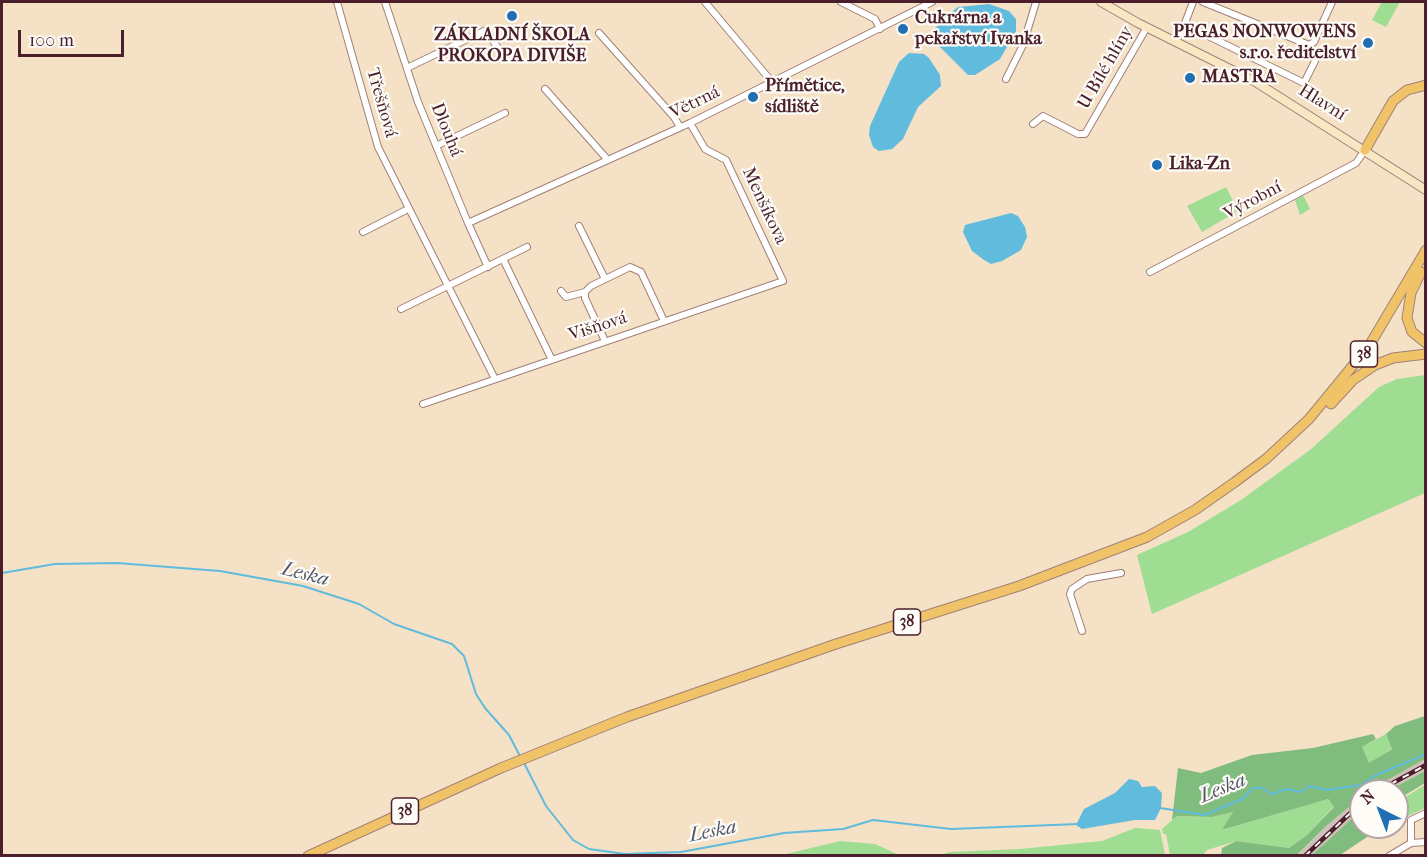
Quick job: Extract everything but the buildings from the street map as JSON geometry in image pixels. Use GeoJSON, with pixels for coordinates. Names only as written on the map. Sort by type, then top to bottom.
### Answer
{"type":"FeatureCollection","features":[{"type":"Feature","properties":{"kind":"main road","name":"Hlavní"},"geometry":{"type":"LineString","coordinates":[[1101,2],[1254,81],[1425,190]]}},
{"type":"Feature","properties":{"kind":"main road"},"geometry":{"type":"LineString","coordinates":[[1365,150],[1393,101],[1407,90],[1425,85]]}},
{"type":"Feature","properties":{"kind":"main road","name":"38"},"geometry":{"type":"LineString","coordinates":[[308,855],[532,755],[727,681],[1019,586],[1118,549],[1195,510],[1253,470],[1324,403],[1355,365],[1389,315],[1425,250]]}},
{"type":"Feature","properties":{"kind":"main road"},"geometry":{"type":"LineString","coordinates":[[1425,262],[1411,293],[1407,318],[1412,332],[1425,343]]}},
{"type":"Feature","properties":{"kind":"main road"},"geometry":{"type":"LineString","coordinates":[[1283,444],[1309,427],[1367,370],[1393,358],[1425,354]]}},
{"type":"Feature","properties":{"kind":"street","name":"Třešňová"},"geometry":{"type":"LineString","coordinates":[[338,2],[378,147],[494,377]]}},
{"type":"Feature","properties":{"kind":"street","name":"Dlouhá"},"geometry":{"type":"LineString","coordinates":[[385,2],[436,146],[488,267]]}},
{"type":"Feature","properties":{"kind":"street"},"geometry":{"type":"LineString","coordinates":[[705,2],[772,82]]}},
{"type":"Feature","properties":{"kind":"street"},"geometry":{"type":"LineString","coordinates":[[841,2],[875,20],[880,29]]}},
{"type":"Feature","properties":{"kind":"street","name":"Větrná"},"geometry":{"type":"LineString","coordinates":[[468,224],[690,123],[932,2]]}},
{"type":"Feature","properties":{"kind":"street"},"geometry":{"type":"LineString","coordinates":[[1006,79],[1023,45],[1036,2]]}},
{"type":"Feature","properties":{"kind":"street"},"geometry":{"type":"LineString","coordinates":[[1174,41],[1182,31],[1193,2]]}},
{"type":"Feature","properties":{"kind":"street"},"geometry":{"type":"LineString","coordinates":[[1194,29],[1304,84],[1315,61],[1309,45],[1203,2]]}},
{"type":"Feature","properties":{"kind":"street"},"geometry":{"type":"LineString","coordinates":[[1309,45],[1314,42],[1332,2]]}},
{"type":"Feature","properties":{"kind":"street","name":"U Bílé hlíny"},"geometry":{"type":"LineString","coordinates":[[1033,124],[1043,116],[1078,134],[1085,134],[1147,27]]}},
{"type":"Feature","properties":{"kind":"street"},"geometry":{"type":"LineString","coordinates":[[407,68],[486,30],[502,54]]}},
{"type":"Feature","properties":{"kind":"street"},"geometry":{"type":"LineString","coordinates":[[599,33],[674,117],[680,127]]}},
{"type":"Feature","properties":{"kind":"street"},"geometry":{"type":"LineString","coordinates":[[545,89],[607,159]]}},
{"type":"Feature","properties":{"kind":"street"},"geometry":{"type":"LineString","coordinates":[[436,146],[505,113]]}},
{"type":"Feature","properties":{"kind":"street","name":"Menšíkova"},"geometry":{"type":"LineString","coordinates":[[690,123],[705,148],[726,160],[783,281]]}},
{"type":"Feature","properties":{"kind":"street","name":"Výrobní"},"geometry":{"type":"LineString","coordinates":[[1150,272],[1356,163],[1365,150]]}},
{"type":"Feature","properties":{"kind":"street"},"geometry":{"type":"LineString","coordinates":[[363,232],[408,209]]}},
{"type":"Feature","properties":{"kind":"street"},"geometry":{"type":"LineString","coordinates":[[579,226],[605,279]]}},
{"type":"Feature","properties":{"kind":"street"},"geometry":{"type":"LineString","coordinates":[[401,309],[527,247]]}},
{"type":"Feature","properties":{"kind":"street"},"geometry":{"type":"LineString","coordinates":[[503,259],[551,358]]}},
{"type":"Feature","properties":{"kind":"street"},"geometry":{"type":"LineString","coordinates":[[561,291],[566,297],[585,292],[630,267],[639,269],[664,321]]}},
{"type":"Feature","properties":{"kind":"street","name":"Višňová"},"geometry":{"type":"LineString","coordinates":[[423,404],[494,377],[783,281]]}},
{"type":"Feature","properties":{"kind":"street"},"geometry":{"type":"LineString","coordinates":[[585,292],[585,298],[605,341]]}},
{"type":"Feature","properties":{"kind":"street"},"geometry":{"type":"LineString","coordinates":[[1082,630],[1070,594],[1072,589],[1093,577],[1121,573]]}},
{"type":"Feature","properties":{"kind":"street"},"geometry":{"type":"LineString","coordinates":[[1411,843],[1411,820],[1425,813]]}},
{"type":"Feature","properties":{"kind":"street"},"geometry":{"type":"LineString","coordinates":[[1389,855],[1411,843],[1425,842]]}},
{"type":"Feature","properties":{"kind":"shaded area"},"geometry":{"type":"Polygon","coordinates":[[[1425,759],[1425,771],[1409,780],[1389,779],[1425,759]]]}},
{"type":"Feature","properties":{"kind":"shaded area"},"geometry":{"type":"Polygon","coordinates":[[[1349,807],[1349,821],[1312,855],[1297,856],[1325,827],[1349,807]]]}},
{"type":"Feature","properties":{"kind":"green space"},"geometry":{"type":"Polygon","coordinates":[[[1382,2],[1400,2],[1386,27],[1372,20],[1382,2]]]}},
{"type":"Feature","properties":{"kind":"green space"},"geometry":{"type":"Polygon","coordinates":[[[1226,187],[1238,211],[1202,232],[1187,206],[1226,187]]]}},
{"type":"Feature","properties":{"kind":"green space"},"geometry":{"type":"Polygon","coordinates":[[[1303,195],[1310,209],[1300,215],[1295,200],[1303,195]]]}},
{"type":"Feature","properties":{"kind":"green space"},"geometry":{"type":"Polygon","coordinates":[[[1425,375],[1425,493],[1152,614],[1137,555],[1188,532],[1241,500],[1310,450],[1379,387],[1397,379],[1425,375]]]}},
{"type":"Feature","properties":{"kind":"green space"},"geometry":{"type":"Polygon","coordinates":[[[1425,716],[1425,759],[1389,779],[1349,779],[1349,807],[1297,855],[1221,855],[1222,848],[1236,841],[1289,848],[1307,835],[1334,807],[1328,799],[1222,830],[1233,812],[1212,817],[1177,816],[1172,820],[1178,768],[1201,773],[1252,755],[1313,748],[1373,734],[1376,739],[1362,747],[1369,763],[1392,749],[1386,734],[1395,726],[1425,716]]]}},
{"type":"Feature","properties":{"kind":"green space"},"geometry":{"type":"Polygon","coordinates":[[[1386,734],[1392,748],[1369,764],[1362,747],[1386,734]]]}},
{"type":"Feature","properties":{"kind":"green space"},"geometry":{"type":"Polygon","coordinates":[[[1425,771],[1425,783],[1409,793],[1409,780],[1425,771]]]}},
{"type":"Feature","properties":{"kind":"green space"},"geometry":{"type":"Polygon","coordinates":[[[1425,785],[1425,808],[1409,815],[1409,795],[1425,785]]]}},
{"type":"Feature","properties":{"kind":"green space"},"geometry":{"type":"Polygon","coordinates":[[[1327,799],[1334,806],[1307,835],[1289,848],[1236,841],[1207,850],[1203,855],[1170,855],[1166,834],[1163,834],[1162,829],[1177,816],[1212,817],[1233,812],[1223,830],[1327,799]]]}},
{"type":"Feature","properties":{"kind":"green space"},"geometry":{"type":"Polygon","coordinates":[[[1349,821],[1349,839],[1364,839],[1340,855],[1312,855],[1349,821]]]}},
{"type":"Feature","properties":{"kind":"green space"},"geometry":{"type":"Polygon","coordinates":[[[1135,828],[1160,830],[1165,855],[941,855],[949,852],[1020,849],[1102,841],[1135,828]]]}},
{"type":"Feature","properties":{"kind":"green space"},"geometry":{"type":"Polygon","coordinates":[[[840,841],[875,844],[899,855],[782,855],[840,841]]]}},
{"type":"Feature","properties":{"kind":"water"},"geometry":{"type":"Polygon","coordinates":[[[989,4],[1009,11],[1016,19],[1016,31],[1000,59],[975,75],[968,75],[929,36],[945,17],[958,7],[989,4]]]}},
{"type":"Feature","properties":{"kind":"water"},"geometry":{"type":"Polygon","coordinates":[[[909,53],[924,54],[929,58],[940,75],[941,86],[918,107],[903,139],[892,149],[879,151],[873,147],[869,135],[870,126],[899,62],[909,53]]]}},
{"type":"Feature","properties":{"kind":"water"},"geometry":{"type":"Polygon","coordinates":[[[1011,213],[1018,216],[1025,227],[1027,237],[1021,250],[1002,261],[991,264],[972,251],[963,232],[965,225],[1011,213]]]}},
{"type":"Feature","properties":{"kind":"water"},"geometry":{"type":"Polygon","coordinates":[[[1129,779],[1138,781],[1142,787],[1155,786],[1162,793],[1161,808],[1155,820],[1135,820],[1082,829],[1076,825],[1084,809],[1115,793],[1129,779]]]}},
{"type":"Feature","properties":{"kind":"waterway","name":"Leska"},"geometry":{"type":"LineString","coordinates":[[2,573],[55,564],[117,563],[220,571],[303,586],[359,604],[394,624],[452,644],[464,656],[476,694],[509,735],[521,758]]}},
{"type":"Feature","properties":{"kind":"waterway","name":"Leska"},"geometry":{"type":"LineString","coordinates":[[1160,808],[1205,815],[1242,799],[1253,788],[1262,788],[1272,794],[1287,789],[1300,792],[1310,786],[1326,790],[1361,785],[1376,775],[1426,754]]}},
{"type":"Feature","properties":{"kind":"waterway","name":"Leska"},"geometry":{"type":"LineString","coordinates":[[524,763],[546,806],[573,840],[589,849],[625,854],[681,852],[784,833],[843,829],[873,820],[951,829],[1078,824]]}},
{"type":"Feature","properties":{"kind":"railway"},"geometry":{"type":"LineString","coordinates":[[1400,779],[1426,765]]}},
{"type":"Feature","properties":{"kind":"railway"},"geometry":{"type":"LineString","coordinates":[[1305,856],[1349,814]]}},
{"type":"Feature","properties":{"kind":"place","name":"ZÁKLADNÍ ŠKOLA PROKOPA DIVIŠE"},"geometry":{"type":"Point","coordinates":[512,16]}},
{"type":"Feature","properties":{"kind":"place","name":"Cukrárna a pekařství Ivanka"},"geometry":{"type":"Point","coordinates":[903,29]}},
{"type":"Feature","properties":{"kind":"place","name":"PEGAS NONWOWENS s.r.o. ředitelství"},"geometry":{"type":"Point","coordinates":[1368,43]}},
{"type":"Feature","properties":{"kind":"place","name":"MASTRA"},"geometry":{"type":"Point","coordinates":[1190,78]}},
{"type":"Feature","properties":{"kind":"place","name":"Přímětice, sídliště"},"geometry":{"type":"Point","coordinates":[753,97]}},
{"type":"Feature","properties":{"kind":"place","name":"Lika-Zn"},"geometry":{"type":"Point","coordinates":[1157,165]}}]}
